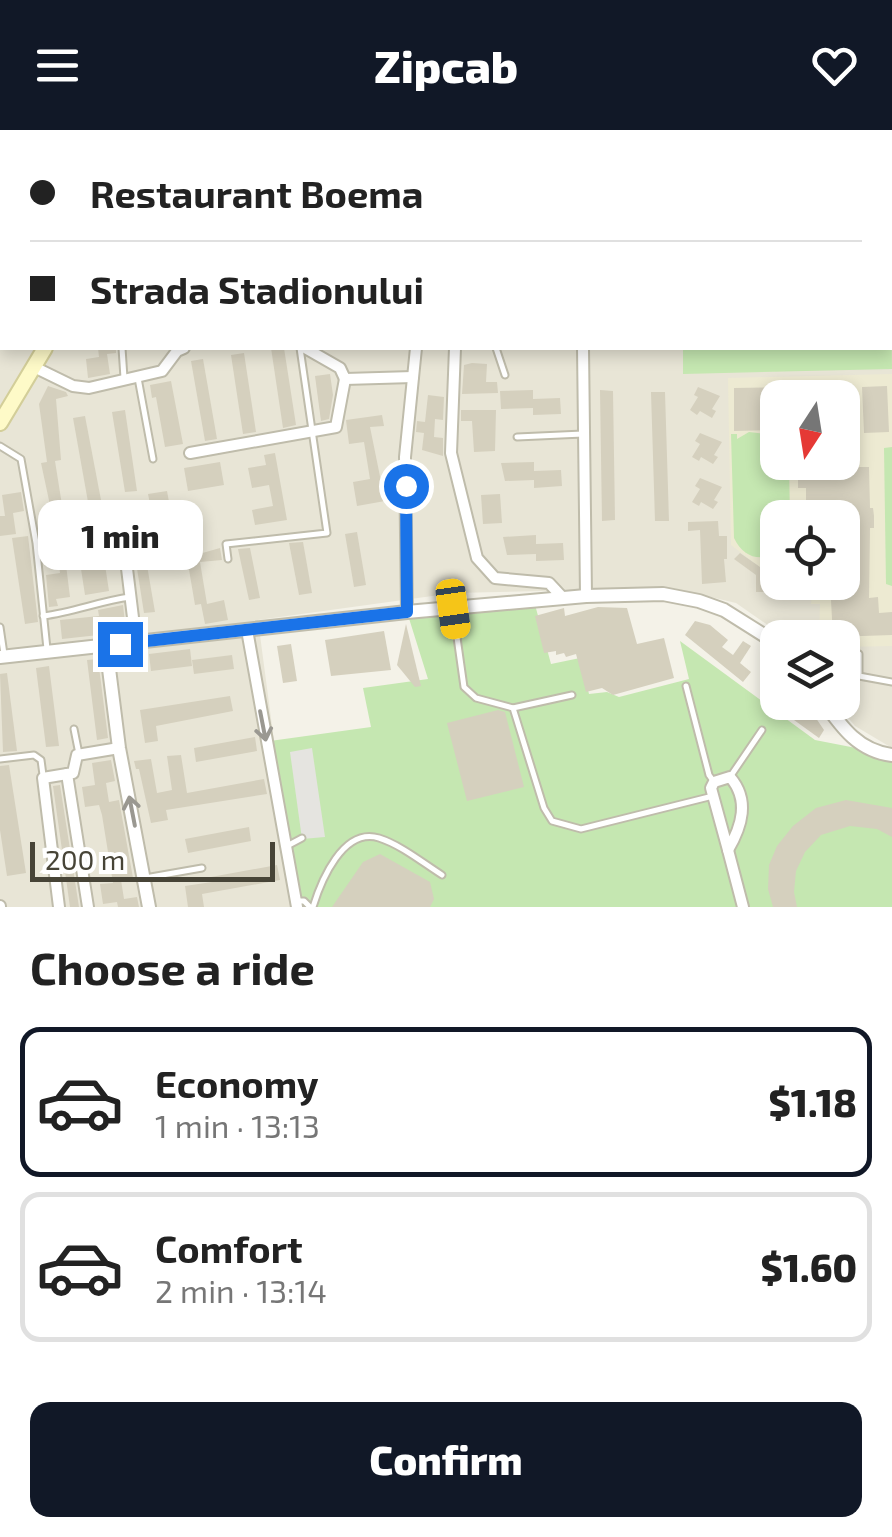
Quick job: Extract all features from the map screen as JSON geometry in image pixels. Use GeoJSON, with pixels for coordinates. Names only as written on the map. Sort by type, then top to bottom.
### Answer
{"type":"FeatureCollection","features":[{"type":"Feature","properties":{"kind":"main road"},"geometry":{"type":"LineString","coordinates":[[0,424],[44,350]]}},
{"type":"Feature","properties":{"kind":"street"},"geometry":{"type":"LineString","coordinates":[[34,368],[81,388],[162,371],[180,350]]}},
{"type":"Feature","properties":{"kind":"street"},"geometry":{"type":"LineString","coordinates":[[190,452],[336,427],[345,378],[340,368],[306,350]]}},
{"type":"Feature","properties":{"kind":"street"},"geometry":{"type":"LineString","coordinates":[[407,612],[405,457],[416,350]]}},
{"type":"Feature","properties":{"kind":"street"},"geometry":{"type":"LineString","coordinates":[[456,350],[452,453],[477,558],[495,578],[548,582],[562,598]]}},
{"type":"Feature","properties":{"kind":"street"},"geometry":{"type":"LineString","coordinates":[[583,350],[586,596]]}},
{"type":"Feature","properties":{"kind":"street"},"geometry":{"type":"LineString","coordinates":[[345,378],[414,377]]}},
{"type":"Feature","properties":{"kind":"street"},"geometry":{"type":"LineString","coordinates":[[48,546],[171,529]]}},
{"type":"Feature","properties":{"kind":"street"},"geometry":{"type":"LineString","coordinates":[[123,536],[136,642]]}},
{"type":"Feature","properties":{"kind":"street"},"geometry":{"type":"LineString","coordinates":[[2,657],[586,596],[663,594],[699,601],[760,632]]}},
{"type":"Feature","properties":{"kind":"street"},"geometry":{"type":"LineString","coordinates":[[247,630],[297,904]]}},
{"type":"Feature","properties":{"kind":"street"},"geometry":{"type":"LineString","coordinates":[[106,645],[120,748],[150,907]]}},
{"type":"Feature","properties":{"kind":"street"},"geometry":{"type":"LineString","coordinates":[[838,720],[856,742],[878,754],[892,755]]}},
{"type":"Feature","properties":{"kind":"street"},"geometry":{"type":"LineString","coordinates":[[59,907],[43,778],[75,771],[74,758],[78,754],[120,748]]}},
{"type":"Feature","properties":{"kind":"street"},"geometry":{"type":"LineString","coordinates":[[67,774],[88,907]]}},
{"type":"Feature","properties":{"kind":"street"},"geometry":{"type":"LineString","coordinates":[[728,850],[742,816],[740,795],[730,776],[714,782],[712,796],[743,907]]}},
{"type":"Feature","properties":{"kind":"lane"},"geometry":{"type":"LineString","coordinates":[[122,350],[125,381]]}},
{"type":"Feature","properties":{"kind":"lane"},"geometry":{"type":"LineString","coordinates":[[228,559],[226,544],[326,533],[302,350]]}},
{"type":"Feature","properties":{"kind":"lane"},"geometry":{"type":"LineString","coordinates":[[497,350],[505,375]]}},
{"type":"Feature","properties":{"kind":"lane"},"geometry":{"type":"LineString","coordinates":[[138,378],[153,460]]}},
{"type":"Feature","properties":{"kind":"lane"},"geometry":{"type":"LineString","coordinates":[[517,437],[583,434]]}},
{"type":"Feature","properties":{"kind":"lane"},"geometry":{"type":"LineString","coordinates":[[0,446],[21,459],[36,543],[48,652]]}},
{"type":"Feature","properties":{"kind":"lane"},"geometry":{"type":"LineString","coordinates":[[44,616],[74,612],[92,602],[130,597]]}},
{"type":"Feature","properties":{"kind":"lane"},"geometry":{"type":"LineString","coordinates":[[453,609],[464,687],[476,698],[513,708],[572,695]]}},
{"type":"Feature","properties":{"kind":"lane"},"geometry":{"type":"LineString","coordinates":[[0,627],[2,657]]}},
{"type":"Feature","properties":{"kind":"lane"},"geometry":{"type":"LineString","coordinates":[[860,676],[892,682]]}},
{"type":"Feature","properties":{"kind":"lane"},"geometry":{"type":"LineString","coordinates":[[686,686],[708,776],[714,782]]}},
{"type":"Feature","properties":{"kind":"lane"},"geometry":{"type":"LineString","coordinates":[[513,708],[544,808],[552,821],[581,830],[712,796]]}},
{"type":"Feature","properties":{"kind":"lane"},"geometry":{"type":"LineString","coordinates":[[74,729],[78,754]]}},
{"type":"Feature","properties":{"kind":"lane"},"geometry":{"type":"LineString","coordinates":[[730,776],[762,730]]}},
{"type":"Feature","properties":{"kind":"lane"},"geometry":{"type":"LineString","coordinates":[[0,760],[34,755],[40,760],[43,778]]}},
{"type":"Feature","properties":{"kind":"lane"},"geometry":{"type":"LineString","coordinates":[[287,846],[302,838]]}},
{"type":"Feature","properties":{"kind":"lane"},"geometry":{"type":"LineString","coordinates":[[297,904],[304,901],[312,907],[329,869],[349,843],[361,838],[380,838],[442,875]]}},
{"type":"Feature","properties":{"kind":"lane"},"geometry":{"type":"LineString","coordinates":[[145,878],[202,868]]}},
{"type":"Feature","properties":{"kind":"shaded area"},"geometry":{"type":"Polygon","coordinates":[[[0,350],[892,350],[892,748],[850,720],[860,720],[860,620],[760,620],[736,603],[673,588],[454,593],[258,620],[296,907],[0,907],[0,350]]]}},
{"type":"Feature","properties":{"kind":"shaded area"},"geometry":{"type":"Polygon","coordinates":[[[892,374],[892,646],[860,647],[860,620],[820,620],[820,604],[811,604],[812,600],[860,600],[860,500],[760,500],[760,567],[731,545],[728,378],[892,374]]]}},
{"type":"Feature","properties":{"kind":"shaded area"},"geometry":{"type":"Polygon","coordinates":[[[312,748],[325,837],[302,839],[290,752],[312,748]]]}},
{"type":"Feature","properties":{"kind":"green space"},"geometry":{"type":"Polygon","coordinates":[[[683,350],[892,350],[892,369],[683,374],[683,350]]]}},
{"type":"Feature","properties":{"kind":"green space"},"geometry":{"type":"Polygon","coordinates":[[[749,432],[760,433],[760,480],[789,480],[790,500],[760,500],[760,557],[747,553],[734,538],[731,434],[737,434],[737,439],[749,432]]]}},
{"type":"Feature","properties":{"kind":"green space"},"geometry":{"type":"Polygon","coordinates":[[[892,447],[892,586],[886,584],[884,448],[892,447]]]}},
{"type":"Feature","properties":{"kind":"green space"},"geometry":{"type":"Polygon","coordinates":[[[534,601],[551,664],[580,658],[589,694],[607,692],[619,697],[689,679],[680,641],[760,700],[760,720],[788,720],[815,740],[892,755],[892,907],[297,907],[270,741],[371,727],[363,688],[428,679],[407,612],[534,601]]]}},
{"type":"Feature","properties":{"kind":"building"},"geometry":{"type":"Polygon","coordinates":[[[98,350],[116,350],[107,354],[110,374],[88,378],[86,359],[99,357],[98,350]]]}},
{"type":"Feature","properties":{"kind":"building"},"geometry":{"type":"Polygon","coordinates":[[[271,350],[284,350],[296,425],[283,428],[271,350]]]}},
{"type":"Feature","properties":{"kind":"building"},"geometry":{"type":"Polygon","coordinates":[[[244,353],[256,432],[243,434],[231,355],[244,353]]]}},
{"type":"Feature","properties":{"kind":"building"},"geometry":{"type":"Polygon","coordinates":[[[203,359],[217,439],[205,441],[191,361],[203,359]]]}},
{"type":"Feature","properties":{"kind":"building"},"geometry":{"type":"Polygon","coordinates":[[[487,364],[486,382],[497,382],[498,393],[462,394],[464,365],[487,364]]]}},
{"type":"Feature","properties":{"kind":"building"},"geometry":{"type":"Polygon","coordinates":[[[330,374],[333,395],[329,419],[321,421],[315,376],[330,374]]]}},
{"type":"Feature","properties":{"kind":"building"},"geometry":{"type":"Polygon","coordinates":[[[171,381],[183,444],[165,447],[156,397],[152,398],[150,385],[171,381]]]}},
{"type":"Feature","properties":{"kind":"building"},"geometry":{"type":"Polygon","coordinates":[[[48,386],[68,396],[56,399],[61,460],[55,461],[62,505],[67,504],[72,531],[56,533],[41,463],[47,462],[39,404],[48,386]]]}},
{"type":"Feature","properties":{"kind":"building"},"geometry":{"type":"Polygon","coordinates":[[[887,386],[889,432],[864,433],[862,387],[887,386]]]}},
{"type":"Feature","properties":{"kind":"building"},"geometry":{"type":"Polygon","coordinates":[[[698,387],[720,396],[712,409],[716,411],[712,418],[690,410],[698,397],[694,395],[698,387]]]}},
{"type":"Feature","properties":{"kind":"building"},"geometry":{"type":"Polygon","coordinates":[[[734,388],[760,388],[760,430],[734,431],[734,388]]]}},
{"type":"Feature","properties":{"kind":"building"},"geometry":{"type":"Polygon","coordinates":[[[533,390],[533,399],[560,398],[561,414],[533,415],[533,408],[501,409],[500,391],[533,390]]]}},
{"type":"Feature","properties":{"kind":"building"},"geometry":{"type":"Polygon","coordinates":[[[600,390],[613,391],[615,520],[602,521],[600,390]]]}},
{"type":"Feature","properties":{"kind":"building"},"geometry":{"type":"Polygon","coordinates":[[[651,392],[665,392],[669,521],[655,521],[651,392]]]}},
{"type":"Feature","properties":{"kind":"building"},"geometry":{"type":"Polygon","coordinates":[[[428,395],[444,397],[443,420],[435,419],[434,437],[443,438],[443,456],[422,450],[424,433],[416,432],[417,421],[425,422],[428,395]]]}},
{"type":"Feature","properties":{"kind":"building"},"geometry":{"type":"Polygon","coordinates":[[[125,410],[137,491],[125,492],[112,412],[125,410]]]}},
{"type":"Feature","properties":{"kind":"building"},"geometry":{"type":"Polygon","coordinates":[[[461,410],[496,410],[495,451],[474,452],[472,421],[461,421],[461,410]]]}},
{"type":"Feature","properties":{"kind":"building"},"geometry":{"type":"Polygon","coordinates":[[[382,415],[384,426],[370,427],[385,501],[357,506],[353,482],[370,479],[364,442],[349,444],[346,420],[382,415]]]}},
{"type":"Feature","properties":{"kind":"building"},"geometry":{"type":"Polygon","coordinates":[[[85,416],[101,500],[88,502],[73,418],[85,416]]]}},
{"type":"Feature","properties":{"kind":"building"},"geometry":{"type":"Polygon","coordinates":[[[700,433],[722,442],[713,464],[692,457],[700,444],[695,441],[700,433]]]}},
{"type":"Feature","properties":{"kind":"building"},"geometry":{"type":"Polygon","coordinates":[[[275,453],[287,520],[255,525],[252,510],[273,506],[269,485],[252,488],[248,468],[266,465],[264,455],[275,453]]]}},
{"type":"Feature","properties":{"kind":"building"},"geometry":{"type":"Polygon","coordinates":[[[220,462],[224,485],[188,491],[184,468],[220,462]]]}},
{"type":"Feature","properties":{"kind":"building"},"geometry":{"type":"Polygon","coordinates":[[[534,462],[534,471],[561,470],[562,486],[534,488],[534,480],[505,481],[501,463],[534,462]]]}},
{"type":"Feature","properties":{"kind":"building"},"geometry":{"type":"Polygon","coordinates":[[[860,467],[869,467],[874,528],[870,528],[869,598],[878,597],[879,613],[892,612],[892,635],[860,636],[860,620],[832,620],[831,600],[860,600],[860,500],[806,500],[806,488],[798,488],[798,480],[860,480],[860,467]]]}},
{"type":"Feature","properties":{"kind":"building"},"geometry":{"type":"Polygon","coordinates":[[[700,478],[722,487],[713,509],[692,502],[700,489],[695,486],[700,478]]]}},
{"type":"Feature","properties":{"kind":"building"},"geometry":{"type":"Polygon","coordinates":[[[167,491],[172,518],[138,525],[137,521],[132,522],[130,513],[151,509],[148,494],[167,491]]]}},
{"type":"Feature","properties":{"kind":"building"},"geometry":{"type":"Polygon","coordinates":[[[21,492],[24,511],[13,513],[16,534],[0,536],[0,516],[5,516],[2,495],[21,492]]]}},
{"type":"Feature","properties":{"kind":"building"},"geometry":{"type":"Polygon","coordinates":[[[500,494],[502,523],[483,524],[481,495],[500,494]]]}},
{"type":"Feature","properties":{"kind":"building"},"geometry":{"type":"Polygon","coordinates":[[[718,521],[719,536],[727,536],[726,582],[702,584],[700,530],[688,531],[688,522],[718,521]]]}},
{"type":"Feature","properties":{"kind":"building"},"geometry":{"type":"Polygon","coordinates":[[[357,532],[366,585],[354,587],[345,534],[357,532]]]}},
{"type":"Feature","properties":{"kind":"building"},"geometry":{"type":"Polygon","coordinates":[[[536,535],[536,544],[563,543],[564,560],[536,561],[536,554],[507,555],[503,537],[536,535]]]}},
{"type":"Feature","properties":{"kind":"building"},"geometry":{"type":"Polygon","coordinates":[[[28,536],[38,622],[25,624],[12,538],[28,536]]]}},
{"type":"Feature","properties":{"kind":"building"},"geometry":{"type":"Polygon","coordinates":[[[143,542],[155,612],[144,613],[133,543],[143,542]]]}},
{"type":"Feature","properties":{"kind":"building"},"geometry":{"type":"Polygon","coordinates":[[[303,542],[312,593],[299,595],[289,543],[303,542]]]}},
{"type":"Feature","properties":{"kind":"building"},"geometry":{"type":"Polygon","coordinates":[[[220,548],[222,560],[200,562],[207,604],[224,600],[228,620],[205,624],[201,604],[195,605],[186,552],[198,550],[199,554],[220,548]]]}},
{"type":"Feature","properties":{"kind":"building"},"geometry":{"type":"Polygon","coordinates":[[[250,548],[260,598],[249,600],[238,549],[250,548]]]}},
{"type":"Feature","properties":{"kind":"building"},"geometry":{"type":"Polygon","coordinates":[[[740,553],[760,567],[760,592],[756,592],[756,575],[734,559],[740,553]]]}},
{"type":"Feature","properties":{"kind":"building"},"geometry":{"type":"Polygon","coordinates":[[[72,555],[73,564],[66,565],[70,597],[56,599],[58,606],[49,607],[46,575],[60,573],[58,557],[72,555]]]}},
{"type":"Feature","properties":{"kind":"building"},"geometry":{"type":"Polygon","coordinates":[[[105,565],[109,591],[85,595],[81,569],[105,565]]]}},
{"type":"Feature","properties":{"kind":"building"},"geometry":{"type":"Polygon","coordinates":[[[123,605],[126,632],[62,639],[60,620],[99,616],[98,610],[123,605]]]}},
{"type":"Feature","properties":{"kind":"building"},"geometry":{"type":"Polygon","coordinates":[[[598,607],[627,608],[637,644],[664,638],[674,678],[613,695],[602,688],[586,692],[576,654],[566,657],[564,653],[556,655],[556,651],[544,653],[535,616],[564,608],[565,616],[598,607]]]}},
{"type":"Feature","properties":{"kind":"building"},"geometry":{"type":"Polygon","coordinates":[[[695,621],[710,625],[728,640],[722,647],[733,655],[743,641],[751,646],[740,663],[751,672],[743,682],[685,635],[695,621]]]}},
{"type":"Feature","properties":{"kind":"building"},"geometry":{"type":"Polygon","coordinates":[[[406,624],[421,686],[415,687],[397,665],[406,624]]]}},
{"type":"Feature","properties":{"kind":"building"},"geometry":{"type":"Polygon","coordinates":[[[384,631],[391,670],[331,676],[325,640],[384,631]]]}},
{"type":"Feature","properties":{"kind":"building"},"geometry":{"type":"Polygon","coordinates":[[[291,644],[297,681],[283,683],[277,646],[291,644]]]}},
{"type":"Feature","properties":{"kind":"building"},"geometry":{"type":"Polygon","coordinates":[[[190,649],[192,666],[151,671],[149,654],[190,649]]]}},
{"type":"Feature","properties":{"kind":"building"},"geometry":{"type":"Polygon","coordinates":[[[232,655],[234,669],[194,674],[192,660],[232,655]]]}},
{"type":"Feature","properties":{"kind":"building"},"geometry":{"type":"Polygon","coordinates":[[[98,659],[108,738],[97,740],[87,660],[98,659]]]}},
{"type":"Feature","properties":{"kind":"building"},"geometry":{"type":"Polygon","coordinates":[[[49,666],[59,746],[46,747],[36,668],[49,666]]]}},
{"type":"Feature","properties":{"kind":"building"},"geometry":{"type":"Polygon","coordinates":[[[7,673],[17,751],[3,752],[0,674],[7,673]]]}},
{"type":"Feature","properties":{"kind":"building"},"geometry":{"type":"Polygon","coordinates":[[[230,696],[233,711],[156,726],[158,741],[145,743],[140,710],[230,696]]]}},
{"type":"Feature","properties":{"kind":"building"},"geometry":{"type":"Polygon","coordinates":[[[498,710],[505,712],[524,787],[467,801],[447,723],[498,710]]]}},
{"type":"Feature","properties":{"kind":"building"},"geometry":{"type":"Polygon","coordinates":[[[794,720],[817,720],[824,730],[819,738],[794,720]]]}},
{"type":"Feature","properties":{"kind":"building"},"geometry":{"type":"Polygon","coordinates":[[[255,737],[257,751],[196,762],[194,748],[255,737]]]}},
{"type":"Feature","properties":{"kind":"building"},"geometry":{"type":"Polygon","coordinates":[[[181,755],[187,793],[264,779],[267,794],[166,810],[168,820],[151,823],[134,761],[151,759],[157,793],[172,790],[167,756],[181,755]]]}},
{"type":"Feature","properties":{"kind":"building"},"geometry":{"type":"Polygon","coordinates":[[[111,760],[115,781],[106,783],[109,802],[119,800],[133,878],[121,880],[124,899],[137,897],[139,907],[118,907],[117,902],[103,904],[100,884],[113,883],[102,815],[99,805],[85,807],[82,787],[95,785],[92,763],[111,760]]]}},
{"type":"Feature","properties":{"kind":"building"},"geometry":{"type":"Polygon","coordinates":[[[9,765],[26,873],[7,876],[0,830],[0,766],[9,765]]]}},
{"type":"Feature","properties":{"kind":"building"},"geometry":{"type":"Polygon","coordinates":[[[60,785],[79,907],[70,907],[53,786],[60,785]]]}},
{"type":"Feature","properties":{"kind":"building"},"geometry":{"type":"Polygon","coordinates":[[[846,800],[892,808],[892,837],[877,829],[850,826],[821,835],[805,852],[796,871],[797,907],[773,907],[768,889],[769,865],[777,846],[793,826],[816,808],[846,800]]]}},
{"type":"Feature","properties":{"kind":"building"},"geometry":{"type":"Polygon","coordinates":[[[249,827],[251,841],[188,853],[185,839],[249,827]]]}},
{"type":"Feature","properties":{"kind":"building"},"geometry":{"type":"Polygon","coordinates":[[[380,854],[430,882],[434,899],[430,907],[332,907],[363,862],[380,854]]]}},
{"type":"Feature","properties":{"kind":"building"},"geometry":{"type":"Polygon","coordinates":[[[277,865],[280,880],[202,894],[204,907],[188,907],[185,886],[277,865]]]}},
{"type":"Feature","properties":{"kind":"route"},"geometry":{"type":"LineString","coordinates":[[120,644],[407,612],[406,486]]}}]}
